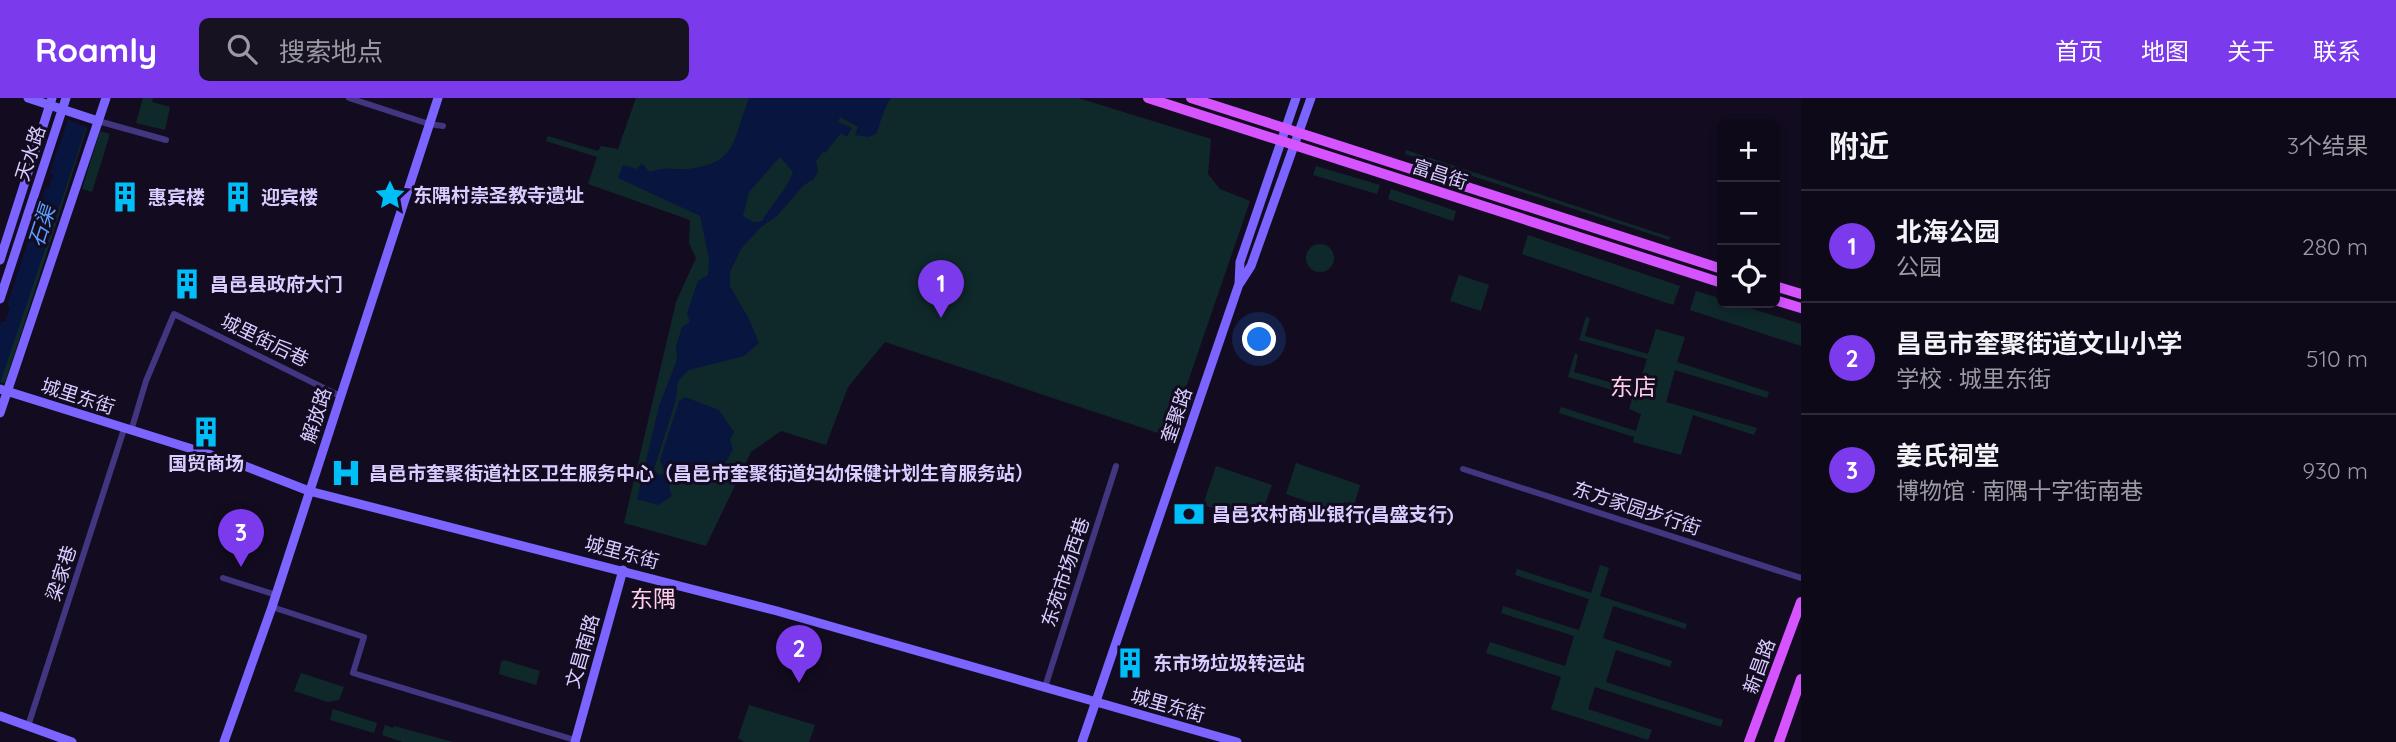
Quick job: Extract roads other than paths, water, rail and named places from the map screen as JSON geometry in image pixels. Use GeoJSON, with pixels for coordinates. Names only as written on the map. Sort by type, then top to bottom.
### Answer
{"type":"FeatureCollection","features":[{"type":"Feature","properties":{"kind":"main road","name":"富昌街"},"geometry":{"type":"LineString","coordinates":[[1148,98],[1717,281]]}},
{"type":"Feature","properties":{"kind":"main road","name":"富昌街"},"geometry":{"type":"LineString","coordinates":[[1191,98],[1717,267]]}},
{"type":"Feature","properties":{"kind":"main road"},"geometry":{"type":"LineString","coordinates":[[1780,288],[1801,294]]}},
{"type":"Feature","properties":{"kind":"main road"},"geometry":{"type":"LineString","coordinates":[[1780,301],[1801,308]]}},
{"type":"Feature","properties":{"kind":"main road","name":"新昌路"},"geometry":{"type":"LineString","coordinates":[[1749,742],[1801,602]]}},
{"type":"Feature","properties":{"kind":"main road"},"geometry":{"type":"LineString","coordinates":[[1779,742],[1801,680]]}},
{"type":"Feature","properties":{"kind":"street"},"geometry":{"type":"LineString","coordinates":[[29,98],[51,102],[66,111],[166,140]]}},
{"type":"Feature","properties":{"kind":"street","name":"天水路"},"geometry":{"type":"LineString","coordinates":[[0,299],[66,111],[66,98]]}},
{"type":"Feature","properties":{"kind":"street"},"geometry":{"type":"LineString","coordinates":[[0,413],[4,390],[94,120],[106,98]]}},
{"type":"Feature","properties":{"kind":"street"},"geometry":{"type":"LineString","coordinates":[[349,98],[443,126]]}},
{"type":"Feature","properties":{"kind":"street","name":"解放路"},"geometry":{"type":"LineString","coordinates":[[224,742],[276,595],[438,98]]}},
{"type":"Feature","properties":{"kind":"street","name":"奎聚路"},"geometry":{"type":"LineString","coordinates":[[1082,742],[1239,284],[1240,262],[1296,98]]}},
{"type":"Feature","properties":{"kind":"street"},"geometry":{"type":"LineString","coordinates":[[1239,284],[1251,266],[1311,98]]}},
{"type":"Feature","properties":{"kind":"street","name":"天水路"},"geometry":{"type":"LineString","coordinates":[[0,260],[51,102]]}},
{"type":"Feature","properties":{"kind":"street","name":"城里街后巷"},"geometry":{"type":"LineString","coordinates":[[174,314],[341,396]]}},
{"type":"Feature","properties":{"kind":"street","name":"梁家巷"},"geometry":{"type":"LineString","coordinates":[[28,726],[128,430],[174,314]]}},
{"type":"Feature","properties":{"kind":"street","name":"城里东街"},"geometry":{"type":"LineString","coordinates":[[4,390],[237,463],[309,491],[623,570],[1045,687],[1202,738],[1237,742]]}},
{"type":"Feature","properties":{"kind":"street","name":"东苑市场西巷"},"geometry":{"type":"LineString","coordinates":[[1045,687],[1116,466]]}},
{"type":"Feature","properties":{"kind":"street","name":"东方家园步行街"},"geometry":{"type":"LineString","coordinates":[[1463,469],[1801,579]]}},
{"type":"Feature","properties":{"kind":"street","name":"文昌南路"},"geometry":{"type":"LineString","coordinates":[[575,741],[623,570]]}},
{"type":"Feature","properties":{"kind":"street"},"geometry":{"type":"LineString","coordinates":[[223,578],[276,595]]}},
{"type":"Feature","properties":{"kind":"street"},"geometry":{"type":"LineString","coordinates":[[272,607],[364,637],[353,673],[575,741]]}},
{"type":"Feature","properties":{"kind":"street"},"geometry":{"type":"LineString","coordinates":[[0,716],[72,742]]}},
{"type":"Feature","properties":{"kind":"water"},"geometry":{"type":"Polygon","coordinates":[[[749,98],[891,98],[876,134],[868,137],[855,135],[858,127],[840,117],[838,122],[852,128],[847,137],[841,133],[825,153],[823,152],[816,161],[818,171],[814,179],[804,185],[778,215],[760,228],[741,249],[730,272],[730,286],[759,343],[744,356],[689,370],[678,381],[676,400],[654,469],[658,474],[665,475],[660,460],[679,401],[685,397],[719,410],[734,432],[730,440],[733,449],[725,464],[707,478],[673,475],[669,486],[672,496],[658,505],[637,499],[659,406],[677,360],[676,346],[682,327],[690,322],[687,313],[698,281],[708,275],[709,259],[700,216],[618,178],[623,165],[636,169],[642,164],[650,172],[687,169],[716,161],[732,146],[749,98]],[[780,157],[749,192],[743,216],[753,222],[762,221],[793,172],[780,157]]]}},
{"type":"Feature","properties":{"kind":"water","name":"石渠"},"geometry":{"type":"Polygon","coordinates":[[[68,120],[86,127],[0,383],[1,321],[5,322],[10,308],[7,306],[46,187],[49,188],[53,174],[50,173],[68,120]]]}},
{"type":"Feature","properties":{"kind":"place","name":"东隅村崇圣教寺遗址"},"geometry":{"type":"Point","coordinates":[390,195]}},
{"type":"Feature","properties":{"kind":"place","name":"惠宾楼"},"geometry":{"type":"Point","coordinates":[125,197]}},
{"type":"Feature","properties":{"kind":"place","name":"迎宾楼"},"geometry":{"type":"Point","coordinates":[238,197]}},
{"type":"Feature","properties":{"kind":"place","name":"昌邑县政府大门"},"geometry":{"type":"Point","coordinates":[187,284]}},
{"type":"Feature","properties":{"kind":"place","name":"北海公园"},"geometry":{"type":"Point","coordinates":[941,318]}},
{"type":"Feature","properties":{"kind":"place","name":"国贸商场"},"geometry":{"type":"Point","coordinates":[206,432]}},
{"type":"Feature","properties":{"kind":"place","name":"昌邑市奎聚街道社区卫生服务中心（昌邑市奎聚街道妇幼保健计划生育服务站）"},"geometry":{"type":"Point","coordinates":[346,473]}},
{"type":"Feature","properties":{"kind":"place","name":"昌邑农村商业银行(昌盛支行)"},"geometry":{"type":"Point","coordinates":[1189,514]}},
{"type":"Feature","properties":{"kind":"place","name":"姜氏祠堂"},"geometry":{"type":"Point","coordinates":[241,567]}},
{"type":"Feature","properties":{"kind":"place","name":"东市场垃圾转运站"},"geometry":{"type":"Point","coordinates":[1130,663]}},
{"type":"Feature","properties":{"kind":"place","name":"昌邑市奎聚街道文山小学"},"geometry":{"type":"Point","coordinates":[799,683]}},
{"type":"Feature","properties":{"kind":"district","name":"东店"},"geometry":{"type":"Point","coordinates":[1633,387]}},
{"type":"Feature","properties":{"kind":"district","name":"东隅"},"geometry":{"type":"Point","coordinates":[653,599]}}]}
